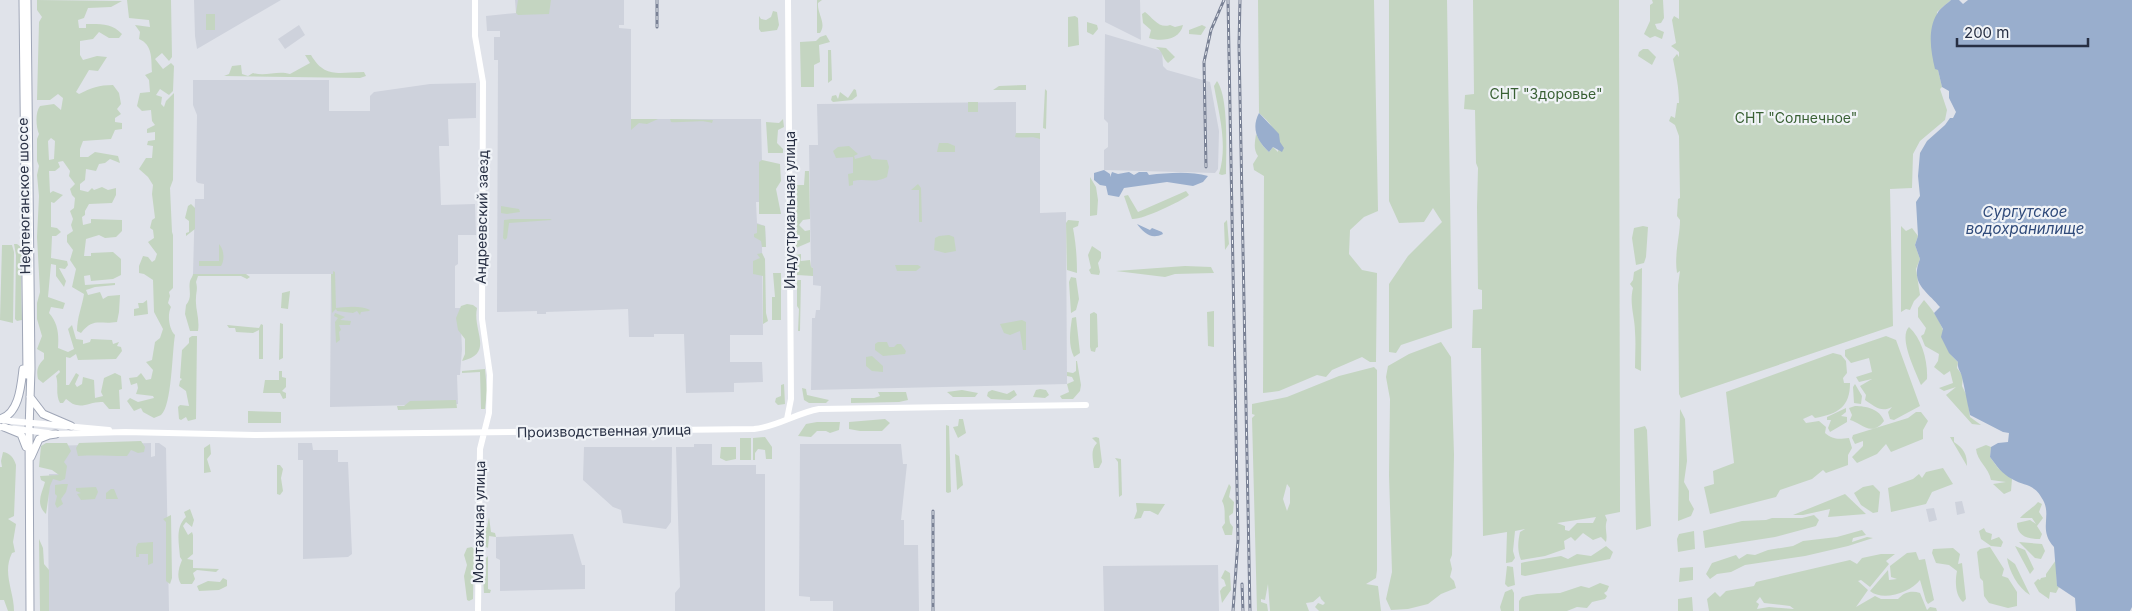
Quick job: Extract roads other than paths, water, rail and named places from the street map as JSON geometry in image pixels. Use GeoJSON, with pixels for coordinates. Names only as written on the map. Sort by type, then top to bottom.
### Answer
{"type":"FeatureCollection","features":[{"type":"Feature","properties":{"kind":"main road","name":"Нефтеюганское шоссе"},"geometry":{"type":"LineString","coordinates":[[23,0],[25,349],[29,394]]}},
{"type":"Feature","properties":{"kind":"main road","name":"Нефтеюганское шоссе"},"geometry":{"type":"LineString","coordinates":[[28,0],[31,369],[29,394],[30,611]]}},
{"type":"Feature","properties":{"kind":"main road","name":"Андреевский заезд"},"geometry":{"type":"LineString","coordinates":[[475,0],[475,36],[483,82],[482,326],[490,372],[489,413],[483,432]]}},
{"type":"Feature","properties":{"kind":"main road","name":"Индустриальная улица"},"geometry":{"type":"LineString","coordinates":[[787,419],[791,399],[788,0]]}},
{"type":"Feature","properties":{"kind":"main road"},"geometry":{"type":"LineString","coordinates":[[0,419],[9,415],[16,401],[25,349]]}},
{"type":"Feature","properties":{"kind":"main road"},"geometry":{"type":"LineString","coordinates":[[29,394],[43,414],[71,426]]}},
{"type":"Feature","properties":{"kind":"main road"},"geometry":{"type":"LineString","coordinates":[[791,399],[797,407],[810,410]]}},
{"type":"Feature","properties":{"kind":"main road","name":"Производственная улица"},"geometry":{"type":"LineString","coordinates":[[29,426],[56,434],[118,432],[255,435],[754,430],[768,428],[810,410],[1086,405]]}},
{"type":"Feature","properties":{"kind":"main road"},"geometry":{"type":"LineString","coordinates":[[0,419],[29,426]]}},
{"type":"Feature","properties":{"kind":"main road"},"geometry":{"type":"LineString","coordinates":[[2,427],[29,426]]}},
{"type":"Feature","properties":{"kind":"main road","name":"Производственная улица"},"geometry":{"type":"LineString","coordinates":[[29,426],[71,426],[118,432]]}},
{"type":"Feature","properties":{"kind":"main road"},"geometry":{"type":"LineString","coordinates":[[2,427],[18,432],[23,437],[29,467]]}},
{"type":"Feature","properties":{"kind":"main road","name":"Монтажная улица"},"geometry":{"type":"LineString","coordinates":[[478,611],[480,449],[483,432]]}},
{"type":"Feature","properties":{"kind":"main road"},"geometry":{"type":"LineString","coordinates":[[29,467],[36,442],[43,437],[56,434]]}},
{"type":"Feature","properties":{"kind":"water","name":"Сургутское водохранилище"},"geometry":{"type":"Polygon","coordinates":[[[1951,0],[1959,0],[1963,4],[1968,0],[2132,0],[2132,607],[2130,611],[2076,611],[2075,598],[2057,586],[2054,547],[2047,535],[2046,512],[2043,500],[2033,488],[2005,475],[1990,457],[1991,447],[1998,443],[2008,442],[2009,433],[2003,432],[1970,415],[1958,362],[1949,353],[1941,337],[1943,329],[1934,313],[1940,307],[1918,281],[1917,268],[1920,259],[1915,245],[1918,236],[1916,202],[1920,196],[1918,176],[1920,153],[1927,141],[1950,118],[1953,118],[1956,112],[1949,98],[1949,91],[1942,87],[1938,70],[1935,69],[1931,41],[1934,20],[1940,10],[1951,0]]]}},
{"type":"Feature","properties":{"kind":"water"},"geometry":{"type":"Polygon","coordinates":[[[1259,113],[1279,134],[1280,142],[1284,148],[1282,152],[1273,147],[1269,152],[1258,139],[1255,129],[1259,113]]]}},
{"type":"Feature","properties":{"kind":"water"},"geometry":{"type":"Polygon","coordinates":[[[1104,170],[1110,174],[1110,177],[1112,172],[1118,174],[1129,172],[1134,175],[1139,172],[1147,172],[1149,175],[1186,173],[1208,176],[1203,182],[1193,186],[1167,182],[1124,188],[1119,197],[1108,195],[1106,186],[1100,185],[1094,180],[1094,173],[1104,170]]]}},
{"type":"Feature","properties":{"kind":"water"},"geometry":{"type":"Polygon","coordinates":[[[1137,224],[1150,230],[1152,228],[1163,234],[1159,236],[1148,235],[1137,224]]]}},
{"type":"Feature","properties":{"kind":"railway"},"geometry":{"type":"LineString","coordinates":[[657,0],[657,27]]}},
{"type":"Feature","properties":{"kind":"railway"},"geometry":{"type":"LineString","coordinates":[[1206,167],[1204,62],[1211,30],[1224,0]]}},
{"type":"Feature","properties":{"kind":"railway"},"geometry":{"type":"LineString","coordinates":[[1228,0],[1238,540],[1233,611]]}},
{"type":"Feature","properties":{"kind":"railway"},"geometry":{"type":"LineString","coordinates":[[1240,0],[1239,45],[1250,611]]}},
{"type":"Feature","properties":{"kind":"railway"},"geometry":{"type":"LineString","coordinates":[[933,511],[933,611]]}},
{"type":"Feature","properties":{"kind":"railway"},"geometry":{"type":"LineString","coordinates":[[1242,584],[1243,611]]}},
{"type":"Feature","properties":{"kind":"park label","name":"СНТ \"Здоровье\""},"geometry":{"type":"Point","coordinates":[1546,94]}},
{"type":"Feature","properties":{"kind":"park label","name":"СНТ \"Солнечное\""},"geometry":{"type":"Point","coordinates":[1796,118]}}]}
